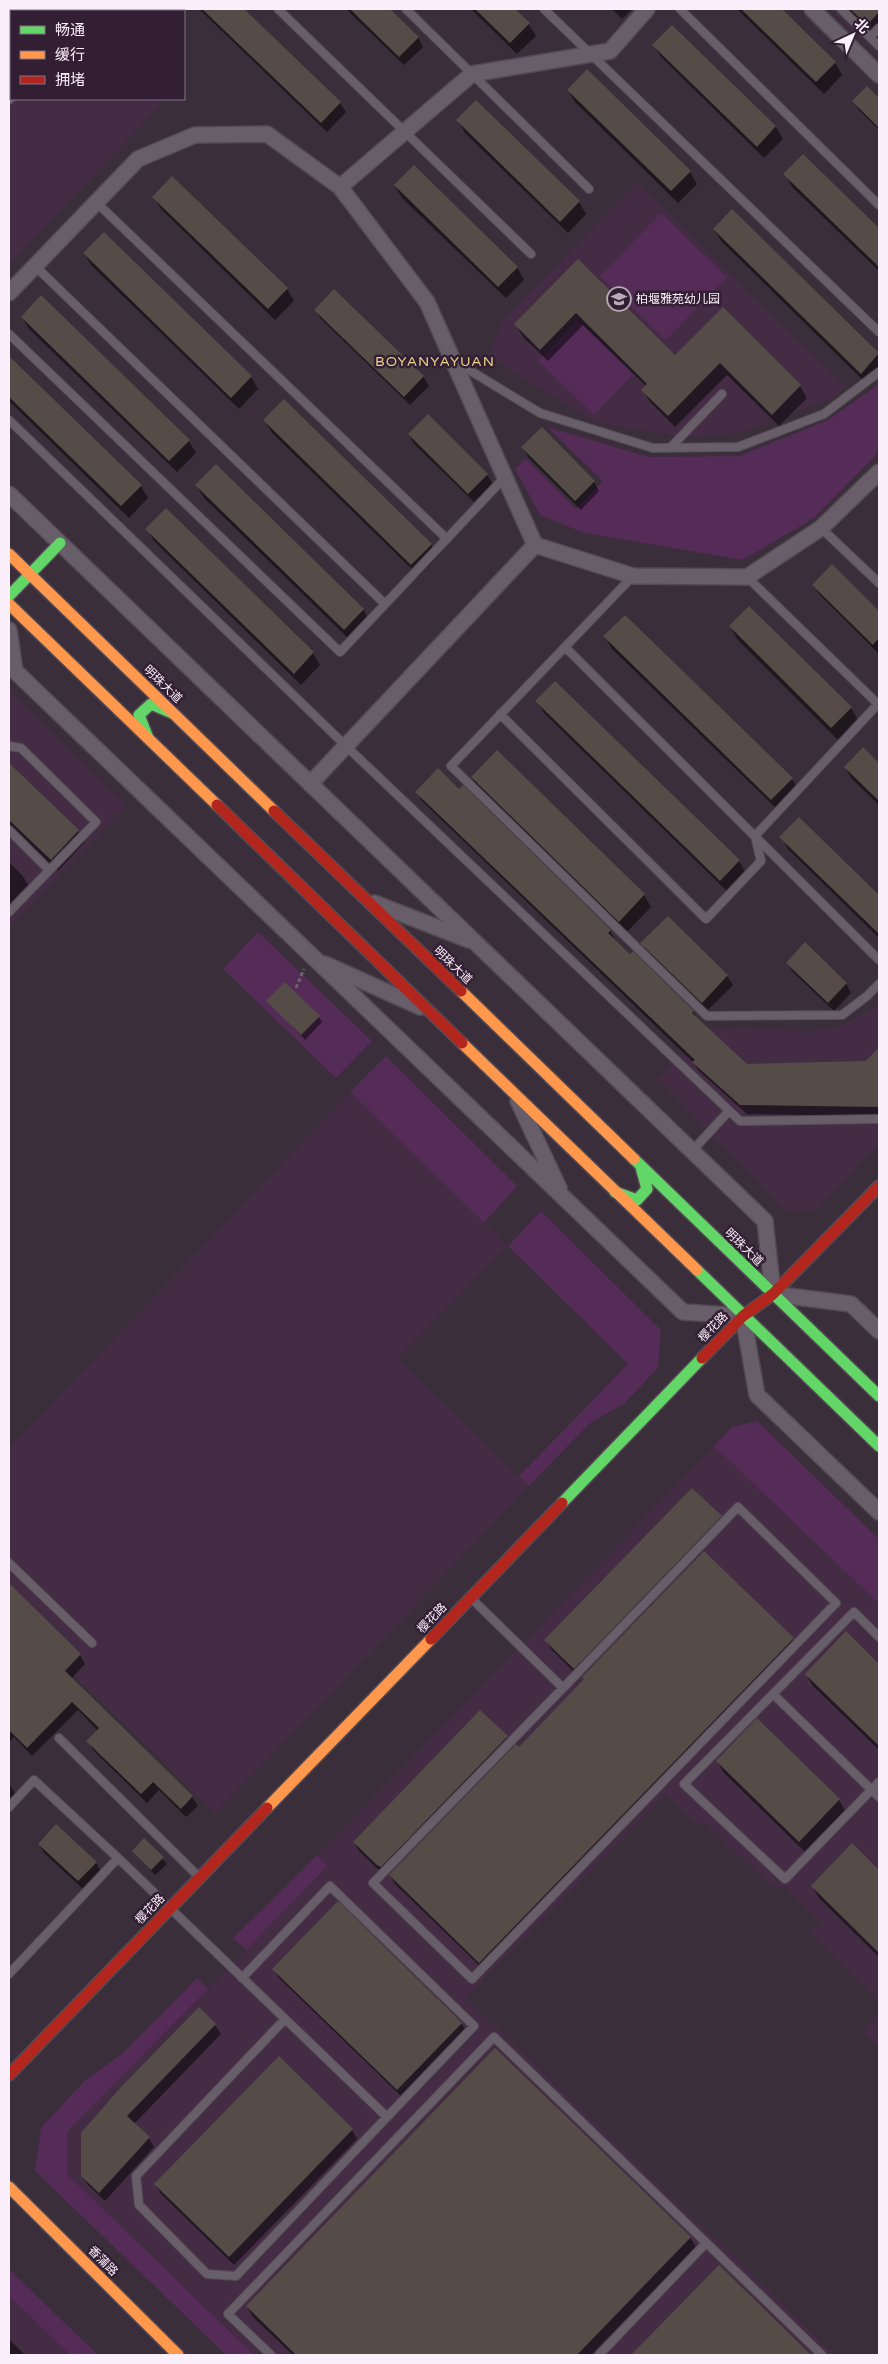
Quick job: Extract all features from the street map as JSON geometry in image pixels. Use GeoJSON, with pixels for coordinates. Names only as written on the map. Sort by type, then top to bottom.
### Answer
{"type":"FeatureCollection","features":[{"type":"Feature","properties":{"kind":"main road"},"geometry":{"type":"LineString","coordinates":[[9,596],[60,544]]}},
{"type":"Feature","properties":{"kind":"main road","name":"明珠大道"},"geometry":{"type":"LineString","coordinates":[[9,554],[879,1396]]}},
{"type":"Feature","properties":{"kind":"main road"},"geometry":{"type":"LineString","coordinates":[[9,604],[879,1446]]}},
{"type":"Feature","properties":{"kind":"main road"},"geometry":{"type":"LineString","coordinates":[[149,740],[139,715],[150,704],[174,714]]}},
{"type":"Feature","properties":{"kind":"main road"},"geometry":{"type":"LineString","coordinates":[[615,1192],[637,1200],[647,1189],[642,1167]]}},
{"type":"Feature","properties":{"kind":"main road","name":"樱花路"},"geometry":{"type":"LineString","coordinates":[[9,2075],[743,1316],[773,1294],[879,1186]]}},
{"type":"Feature","properties":{"kind":"main road","name":"香蒲路"},"geometry":{"type":"LineString","coordinates":[[9,2186],[178,2355]]}},
{"type":"Feature","properties":{"kind":"street"},"geometry":{"type":"LineString","coordinates":[[340,187],[472,74],[610,51],[647,9]]}},
{"type":"Feature","properties":{"kind":"street"},"geometry":{"type":"LineString","coordinates":[[812,9],[879,76]]}},
{"type":"Feature","properties":{"kind":"street"},"geometry":{"type":"LineString","coordinates":[[9,293],[138,159],[194,135],[268,134],[340,187],[427,302],[535,545],[633,576],[747,577],[821,528],[879,472]]}},
{"type":"Feature","properties":{"kind":"street"},"geometry":{"type":"LineString","coordinates":[[9,494],[765,1221],[773,1294],[851,1304],[879,1331]]}},
{"type":"Feature","properties":{"kind":"street"},"geometry":{"type":"LineString","coordinates":[[310,784],[535,545]]}},
{"type":"Feature","properties":{"kind":"street"},"geometry":{"type":"LineString","coordinates":[[9,630],[15,671],[683,1312],[743,1316],[758,1395],[879,1512]]}},
{"type":"Feature","properties":{"kind":"street"},"geometry":{"type":"LineString","coordinates":[[366,900],[475,943]]}},
{"type":"Feature","properties":{"kind":"street"},"geometry":{"type":"LineString","coordinates":[[314,959],[429,1011]]}},
{"type":"Feature","properties":{"kind":"street"},"geometry":{"type":"LineString","coordinates":[[515,1095],[563,1197]]}},
{"type":"Feature","properties":{"kind":"lane"},"geometry":{"type":"LineString","coordinates":[[278,9],[530,254]]}},
{"type":"Feature","properties":{"kind":"lane"},"geometry":{"type":"LineString","coordinates":[[406,9],[589,189]]}},
{"type":"Feature","properties":{"kind":"lane"},"geometry":{"type":"LineString","coordinates":[[544,9],[879,332]]}},
{"type":"Feature","properties":{"kind":"lane"},"geometry":{"type":"LineString","coordinates":[[680,9],[879,205]]}},
{"type":"Feature","properties":{"kind":"lane"},"geometry":{"type":"LineString","coordinates":[[842,9],[879,46]]}},
{"type":"Feature","properties":{"kind":"lane"},"geometry":{"type":"LineString","coordinates":[[870,37],[879,28]]}},
{"type":"Feature","properties":{"kind":"lane"},"geometry":{"type":"LineString","coordinates":[[96,202],[447,539]]}},
{"type":"Feature","properties":{"kind":"lane"},"geometry":{"type":"LineString","coordinates":[[35,266],[385,604]]}},
{"type":"Feature","properties":{"kind":"lane"},"geometry":{"type":"LineString","coordinates":[[9,334],[340,652],[505,477]]}},
{"type":"Feature","properties":{"kind":"lane"},"geometry":{"type":"LineString","coordinates":[[453,360],[540,413],[653,448],[738,447],[824,414],[879,372]]}},
{"type":"Feature","properties":{"kind":"lane"},"geometry":{"type":"LineString","coordinates":[[670,448],[722,394]]}},
{"type":"Feature","properties":{"kind":"lane"},"geometry":{"type":"LineString","coordinates":[[9,420],[346,746],[740,1122],[879,1120]]}},
{"type":"Feature","properties":{"kind":"lane"},"geometry":{"type":"LineString","coordinates":[[821,528],[879,583]]}},
{"type":"Feature","properties":{"kind":"lane"},"geometry":{"type":"LineString","coordinates":[[633,576],[451,766],[707,1016],[842,1015],[879,984]]}},
{"type":"Feature","properties":{"kind":"lane"},"geometry":{"type":"LineString","coordinates":[[747,577],[879,704],[755,836]]}},
{"type":"Feature","properties":{"kind":"lane"},"geometry":{"type":"LineString","coordinates":[[565,647],[879,960]]}},
{"type":"Feature","properties":{"kind":"lane"},"geometry":{"type":"LineString","coordinates":[[500,714],[706,920],[761,861],[755,836]]}},
{"type":"Feature","properties":{"kind":"lane"},"geometry":{"type":"LineString","coordinates":[[9,746],[21,748],[96,822],[9,912]]}},
{"type":"Feature","properties":{"kind":"lane"},"geometry":{"type":"LineString","coordinates":[[9,830],[49,870]]}},
{"type":"Feature","properties":{"kind":"lane"},"geometry":{"type":"LineString","coordinates":[[692,1151],[729,1111]]}},
{"type":"Feature","properties":{"kind":"lane"},"geometry":{"type":"LineString","coordinates":[[738,1507],[836,1603],[472,1979],[373,1884],[563,1688],[738,1507]]}},
{"type":"Feature","properties":{"kind":"lane"},"geometry":{"type":"LineString","coordinates":[[9,1563],[92,1643]]}},
{"type":"Feature","properties":{"kind":"lane"},"geometry":{"type":"LineString","coordinates":[[470,1598],[563,1688]]}},
{"type":"Feature","properties":{"kind":"lane"},"geometry":{"type":"LineString","coordinates":[[879,1637],[854,1612],[684,1784],[785,1880],[879,1782]]}},
{"type":"Feature","properties":{"kind":"lane"},"geometry":{"type":"LineString","coordinates":[[773,1694],[879,1797]]}},
{"type":"Feature","properties":{"kind":"lane"},"geometry":{"type":"LineString","coordinates":[[59,1738],[200,1878]]}},
{"type":"Feature","properties":{"kind":"lane"},"geometry":{"type":"LineString","coordinates":[[9,1807],[34,1780],[118,1858],[387,2117]]}},
{"type":"Feature","properties":{"kind":"lane"},"geometry":{"type":"LineString","coordinates":[[9,1974],[118,1858]]}},
{"type":"Feature","properties":{"kind":"lane"},"geometry":{"type":"LineString","coordinates":[[242,1978],[330,1886],[474,2026],[236,2276],[207,2274],[139,2205],[136,2176],[285,2019]]}},
{"type":"Feature","properties":{"kind":"lane"},"geometry":{"type":"LineString","coordinates":[[271,2355],[228,2314],[494,2037],[822,2355]]}},
{"type":"Feature","properties":{"kind":"lane"},"geometry":{"type":"LineString","coordinates":[[600,2355],[706,2242]]}},
{"type":"Feature","properties":{"kind":"shaded area"},"geometry":{"type":"Polygon","coordinates":[[[9,9],[61,9],[62,10],[10,10],[10,100],[157,100],[162,104],[9,265],[9,9]]]}},
{"type":"Feature","properties":{"kind":"shaded area"},"geometry":{"type":"Polygon","coordinates":[[[830,9],[879,9],[879,57],[830,9]]]}},
{"type":"Feature","properties":{"kind":"shaded area"},"geometry":{"type":"Polygon","coordinates":[[[637,182],[846,387],[831,399],[740,433],[682,437],[595,422],[488,357],[503,320],[637,182]]]}},
{"type":"Feature","properties":{"kind":"shaded area"},"geometry":{"type":"Polygon","coordinates":[[[661,213],[727,277],[666,340],[600,276],[661,213]]]}},
{"type":"Feature","properties":{"kind":"shaded area"},"geometry":{"type":"Polygon","coordinates":[[[577,320],[633,374],[594,415],[538,361],[577,320]]]}},
{"type":"Feature","properties":{"kind":"shaded area"},"geometry":{"type":"Polygon","coordinates":[[[879,384],[879,447],[874,457],[814,518],[743,560],[584,533],[540,515],[515,469],[526,459],[576,509],[603,481],[547,427],[649,457],[739,456],[828,420],[879,384]]]}},
{"type":"Feature","properties":{"kind":"shaded area"},"geometry":{"type":"Polygon","coordinates":[[[9,690],[127,806],[9,927],[9,690]]]}},
{"type":"Feature","properties":{"kind":"shaded area"},"geometry":{"type":"Polygon","coordinates":[[[258,932],[372,1041],[336,1078],[223,969],[258,932]]]}},
{"type":"Feature","properties":{"kind":"shaded area"},"geometry":{"type":"Polygon","coordinates":[[[879,1004],[879,1145],[817,1210],[787,1213],[658,1079],[708,1027],[809,1031],[828,1029],[847,1023],[879,1004]]]}},
{"type":"Feature","properties":{"kind":"shaded area"},"geometry":{"type":"Polygon","coordinates":[[[386,1056],[517,1186],[484,1223],[350,1092],[386,1056]]]}},
{"type":"Feature","properties":{"kind":"shaded area"},"geometry":{"type":"Polygon","coordinates":[[[350,1092],[508,1246],[398,1358],[529,1486],[351,1674],[215,1813],[73,1675],[9,1741],[9,1448],[350,1092]]]}},
{"type":"Feature","properties":{"kind":"shaded area"},"geometry":{"type":"Polygon","coordinates":[[[541,1211],[661,1330],[658,1368],[625,1403],[589,1424],[529,1486],[519,1476],[628,1364],[508,1246],[541,1211]]]}},
{"type":"Feature","properties":{"kind":"shaded area"},"geometry":{"type":"Polygon","coordinates":[[[757,1421],[879,1539],[879,1604],[714,1446],[732,1427],[757,1421]]]}},
{"type":"Feature","properties":{"kind":"shaded area"},"geometry":{"type":"Polygon","coordinates":[[[714,1446],[879,1604],[879,2002],[809,1933],[820,1922],[785,1887],[772,1887],[705,1823],[696,1825],[665,1795],[466,1998],[835,2355],[254,2355],[67,2174],[67,2132],[328,1866],[317,1855],[714,1446]]]}},
{"type":"Feature","properties":{"kind":"shaded area"},"geometry":{"type":"Polygon","coordinates":[[[317,1855],[328,1866],[246,1950],[233,1938],[317,1855]]]}},
{"type":"Feature","properties":{"kind":"shaded area"},"geometry":{"type":"Polygon","coordinates":[[[197,1978],[208,1989],[67,2132],[67,2174],[254,2355],[226,2355],[35,2171],[41,2128],[84,2081],[122,2054],[197,1978]]]}},
{"type":"Feature","properties":{"kind":"shaded area"},"geometry":{"type":"Polygon","coordinates":[[[879,2013],[879,2048],[862,2031],[879,2013]]]}},
{"type":"Feature","properties":{"kind":"shaded area"},"geometry":{"type":"Polygon","coordinates":[[[9,2269],[98,2355],[70,2355],[9,2296],[9,2269]]]}},
{"type":"Feature","properties":{"kind":"shaded area"},"geometry":{"type":"Polygon","coordinates":[[[9,2296],[70,2355],[9,2355],[9,2296]]]}},
{"type":"Feature","properties":{"kind":"building"},"geometry":{"type":"Polygon","coordinates":[[[202,9],[244,9],[341,102],[321,123],[202,9]]]}},
{"type":"Feature","properties":{"kind":"building"},"geometry":{"type":"Polygon","coordinates":[[[350,9],[390,9],[419,37],[399,57],[350,9]]]}},
{"type":"Feature","properties":{"kind":"building"},"geometry":{"type":"Polygon","coordinates":[[[475,9],[515,9],[530,23],[510,43],[475,9]]]}},
{"type":"Feature","properties":{"kind":"building"},"geometry":{"type":"Polygon","coordinates":[[[741,9],[782,9],[836,62],[816,82],[741,9]]]}},
{"type":"Feature","properties":{"kind":"building"},"geometry":{"type":"Polygon","coordinates":[[[850,9],[879,9],[879,12],[867,25],[850,9]]]}},
{"type":"Feature","properties":{"kind":"building"},"geometry":{"type":"Polygon","coordinates":[[[672,25],[776,126],[757,147],[652,45],[672,25]]]}},
{"type":"Feature","properties":{"kind":"building"},"geometry":{"type":"Polygon","coordinates":[[[587,69],[691,171],[671,191],[567,90],[587,69]]]}},
{"type":"Feature","properties":{"kind":"building"},"geometry":{"type":"Polygon","coordinates":[[[867,86],[879,98],[879,128],[852,101],[867,86]]]}},
{"type":"Feature","properties":{"kind":"building"},"geometry":{"type":"Polygon","coordinates":[[[476,100],[580,201],[560,222],[456,120],[476,100]]]}},
{"type":"Feature","properties":{"kind":"building"},"geometry":{"type":"Polygon","coordinates":[[[803,154],[879,228],[879,267],[783,174],[803,154]]]}},
{"type":"Feature","properties":{"kind":"building"},"geometry":{"type":"Polygon","coordinates":[[[414,165],[518,267],[498,287],[394,185],[414,165]]]}},
{"type":"Feature","properties":{"kind":"building"},"geometry":{"type":"Polygon","coordinates":[[[172,176],[288,288],[268,309],[152,197],[172,176]]]}},
{"type":"Feature","properties":{"kind":"building"},"geometry":{"type":"Polygon","coordinates":[[[732,209],[879,353],[861,374],[713,229],[732,209]]]}},
{"type":"Feature","properties":{"kind":"building"},"geometry":{"type":"Polygon","coordinates":[[[104,232],[252,376],[231,398],[83,253],[104,232]]]}},
{"type":"Feature","properties":{"kind":"building"},"geometry":{"type":"Polygon","coordinates":[[[578,259],[675,355],[723,307],[801,385],[772,415],[720,363],[668,416],[641,390],[647,384],[576,313],[540,350],[514,324],[578,259]]]}},
{"type":"Feature","properties":{"kind":"building"},"geometry":{"type":"Polygon","coordinates":[[[334,289],[424,376],[404,397],[314,310],[334,289]]]}},
{"type":"Feature","properties":{"kind":"building"},"geometry":{"type":"Polygon","coordinates":[[[41,295],[190,440],[169,461],[21,317],[41,295]]]}},
{"type":"Feature","properties":{"kind":"building"},"geometry":{"type":"Polygon","coordinates":[[[9,356],[142,485],[121,506],[9,397],[9,356]]]}},
{"type":"Feature","properties":{"kind":"building"},"geometry":{"type":"Polygon","coordinates":[[[284,399],[432,544],[411,565],[263,420],[284,399]]]}},
{"type":"Feature","properties":{"kind":"building"},"geometry":{"type":"Polygon","coordinates":[[[428,414],[488,474],[468,494],[408,434],[428,414]]]}},
{"type":"Feature","properties":{"kind":"building"},"geometry":{"type":"Polygon","coordinates":[[[542,427],[595,481],[575,501],[521,447],[542,427]]]}},
{"type":"Feature","properties":{"kind":"building"},"geometry":{"type":"Polygon","coordinates":[[[216,464],[364,609],[344,630],[195,485],[216,464]]]}},
{"type":"Feature","properties":{"kind":"building"},"geometry":{"type":"Polygon","coordinates":[[[166,508],[314,652],[294,674],[145,529],[166,508]]]}},
{"type":"Feature","properties":{"kind":"building"},"geometry":{"type":"Polygon","coordinates":[[[832,564],[879,611],[879,638],[873,645],[812,585],[832,564]]]}},
{"type":"Feature","properties":{"kind":"building"},"geometry":{"type":"Polygon","coordinates":[[[749,606],[852,707],[831,728],[729,626],[749,606]]]}},
{"type":"Feature","properties":{"kind":"building"},"geometry":{"type":"Polygon","coordinates":[[[625,615],[793,778],[771,800],[603,636],[625,615]]]}},
{"type":"Feature","properties":{"kind":"building"},"geometry":{"type":"Polygon","coordinates":[[[555,681],[740,860],[720,881],[535,701],[555,681]]]}},
{"type":"Feature","properties":{"kind":"building"},"geometry":{"type":"Polygon","coordinates":[[[863,747],[879,763],[879,801],[844,767],[863,747]]]}},
{"type":"Feature","properties":{"kind":"building"},"geometry":{"type":"Polygon","coordinates":[[[497,750],[645,894],[619,922],[471,777],[497,750]]]}},
{"type":"Feature","properties":{"kind":"building"},"geometry":{"type":"Polygon","coordinates":[[[9,763],[79,830],[51,860],[9,820],[9,763]]]}},
{"type":"Feature","properties":{"kind":"building"},"geometry":{"type":"Polygon","coordinates":[[[438,768],[459,789],[463,785],[611,930],[608,933],[630,954],[633,951],[694,1011],[692,1013],[747,1064],[866,1061],[879,1047],[879,1107],[740,1105],[692,1062],[695,1060],[415,792],[438,768]]]}},
{"type":"Feature","properties":{"kind":"building"},"geometry":{"type":"Polygon","coordinates":[[[799,817],[879,895],[879,934],[779,837],[799,817]]]}},
{"type":"Feature","properties":{"kind":"building"},"geometry":{"type":"Polygon","coordinates":[[[668,916],[728,975],[702,1003],[640,943],[668,916]]]}},
{"type":"Feature","properties":{"kind":"building"},"geometry":{"type":"Polygon","coordinates":[[[805,942],[847,983],[828,1003],[786,963],[805,942]]]}},
{"type":"Feature","properties":{"kind":"building"},"geometry":{"type":"Polygon","coordinates":[[[285,982],[320,1016],[301,1035],[266,1001],[285,982]]]}},
{"type":"Feature","properties":{"kind":"building"},"geometry":{"type":"Polygon","coordinates":[[[692,1488],[722,1516],[574,1669],[544,1640],[692,1488]]]}},
{"type":"Feature","properties":{"kind":"building"},"geometry":{"type":"Polygon","coordinates":[[[704,1551],[794,1638],[479,1963],[389,1875],[516,1744],[519,1747],[584,1679],[582,1677],[704,1551]]]}},
{"type":"Feature","properties":{"kind":"building"},"geometry":{"type":"Polygon","coordinates":[[[9,1583],[81,1654],[65,1671],[193,1796],[181,1809],[153,1782],[141,1794],[86,1741],[99,1728],[72,1702],[27,1748],[9,1730],[9,1583]]]}},
{"type":"Feature","properties":{"kind":"building"},"geometry":{"type":"Polygon","coordinates":[[[846,1631],[879,1664],[879,1746],[805,1674],[846,1631]]]}},
{"type":"Feature","properties":{"kind":"building"},"geometry":{"type":"Polygon","coordinates":[[[480,1710],[508,1736],[381,1867],[377,1865],[353,1842],[480,1710]]]}},
{"type":"Feature","properties":{"kind":"building"},"geometry":{"type":"Polygon","coordinates":[[[757,1718],[840,1799],[799,1842],[716,1761],[757,1718]]]}},
{"type":"Feature","properties":{"kind":"building"},"geometry":{"type":"Polygon","coordinates":[[[56,1824],[97,1862],[78,1881],[38,1844],[56,1824]]]}},
{"type":"Feature","properties":{"kind":"building"},"geometry":{"type":"Polygon","coordinates":[[[144,1838],[164,1857],[151,1870],[132,1851],[144,1838]]]}},
{"type":"Feature","properties":{"kind":"building"},"geometry":{"type":"Polygon","coordinates":[[[852,1843],[879,1870],[879,1953],[811,1886],[852,1843]]]}},
{"type":"Feature","properties":{"kind":"building"},"geometry":{"type":"Polygon","coordinates":[[[338,1901],[462,2023],[397,2090],[272,1969],[338,1901]]]}},
{"type":"Feature","properties":{"kind":"building"},"geometry":{"type":"Polygon","coordinates":[[[199,2007],[216,2024],[127,2116],[150,2137],[99,2193],[81,2176],[81,2133],[121,2087],[199,2007]]]}},
{"type":"Feature","properties":{"kind":"building"},"geometry":{"type":"Polygon","coordinates":[[[495,2048],[691,2237],[577,2355],[296,2355],[246,2306],[495,2048]]]}},
{"type":"Feature","properties":{"kind":"building"},"geometry":{"type":"Polygon","coordinates":[[[279,2056],[353,2129],[229,2257],[154,2184],[279,2056]]]}},
{"type":"Feature","properties":{"kind":"building"},"geometry":{"type":"Polygon","coordinates":[[[719,2265],[811,2355],[631,2355],[719,2265]]]}},
{"type":"Feature","properties":{"kind":"traffic: fast"},"geometry":{"type":"LineString","coordinates":[[9,596],[60,543]]}},
{"type":"Feature","properties":{"kind":"traffic: fast"},"geometry":{"type":"LineString","coordinates":[[148,738],[139,715],[151,704],[172,713]]}},
{"type":"Feature","properties":{"kind":"traffic: fast"},"geometry":{"type":"LineString","coordinates":[[634,1159],[879,1396]]}},
{"type":"Feature","properties":{"kind":"traffic: fast"},"geometry":{"type":"LineString","coordinates":[[615,1192],[637,1200],[647,1189],[641,1167]]}},
{"type":"Feature","properties":{"kind":"traffic: fast"},"geometry":{"type":"LineString","coordinates":[[697,1270],[879,1446]]}},
{"type":"Feature","properties":{"kind":"traffic: fast"},"geometry":{"type":"LineString","coordinates":[[562,1503],[702,1358]]}},
{"type":"Feature","properties":{"kind":"traffic: slow"},"geometry":{"type":"LineString","coordinates":[[9,554],[274,811]]}},
{"type":"Feature","properties":{"kind":"traffic: slow"},"geometry":{"type":"LineString","coordinates":[[9,604],[217,805]]}},
{"type":"Feature","properties":{"kind":"traffic: slow"},"geometry":{"type":"LineString","coordinates":[[461,991],[634,1159]]}},
{"type":"Feature","properties":{"kind":"traffic: slow"},"geometry":{"type":"LineString","coordinates":[[462,1043],[697,1270]]}},
{"type":"Feature","properties":{"kind":"traffic: slow"},"geometry":{"type":"LineString","coordinates":[[267,1808],[431,1639]]}},
{"type":"Feature","properties":{"kind":"traffic: slow"},"geometry":{"type":"LineString","coordinates":[[9,2187],[178,2355]]}},
{"type":"Feature","properties":{"kind":"traffic: jam"},"geometry":{"type":"LineString","coordinates":[[217,805],[462,1043]]}},
{"type":"Feature","properties":{"kind":"traffic: jam"},"geometry":{"type":"LineString","coordinates":[[274,811],[461,991]]}},
{"type":"Feature","properties":{"kind":"traffic: jam"},"geometry":{"type":"LineString","coordinates":[[702,1358],[743,1316],[773,1294],[879,1186]]}},
{"type":"Feature","properties":{"kind":"traffic: jam"},"geometry":{"type":"LineString","coordinates":[[431,1639],[562,1503]]}},
{"type":"Feature","properties":{"kind":"traffic: jam"},"geometry":{"type":"LineString","coordinates":[[9,2075],[267,1808]]}},
{"type":"Feature","properties":{"kind":"place","name":"柏堰雅苑幼儿园"},"geometry":{"type":"Point","coordinates":[619,299]}},
{"type":"Feature","properties":{"kind":"district","name":"BOYANYAYUAN"},"geometry":{"type":"Point","coordinates":[435,361]}}]}
